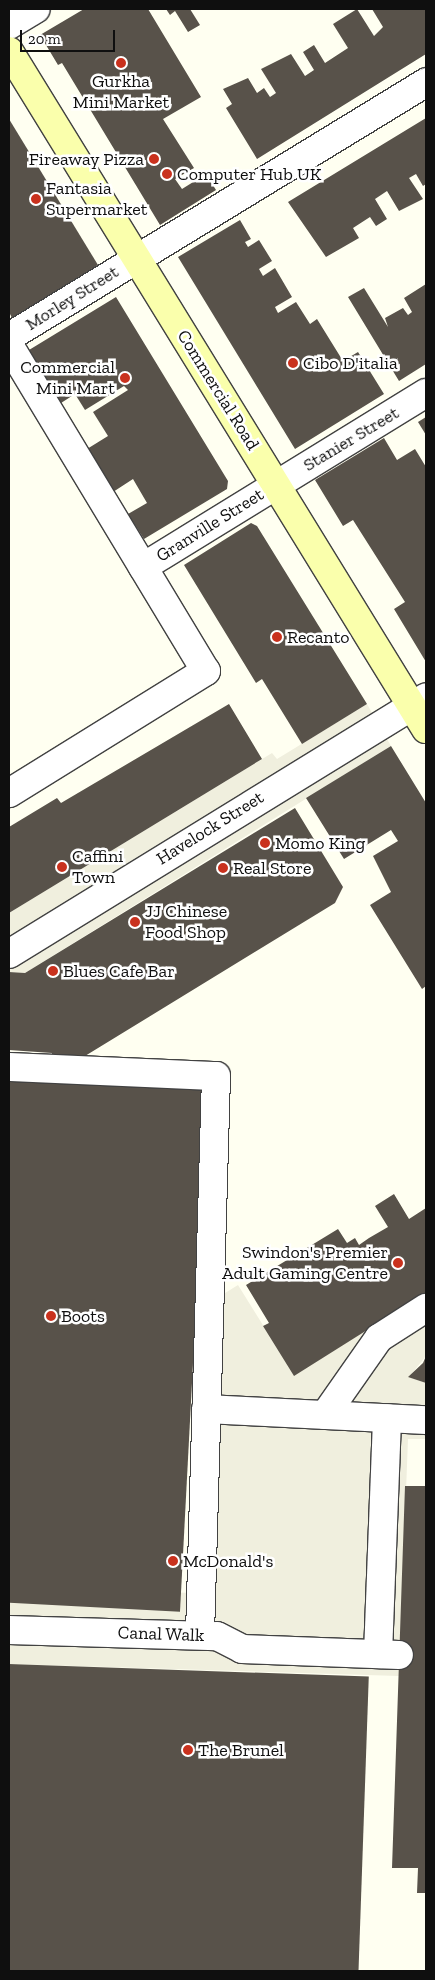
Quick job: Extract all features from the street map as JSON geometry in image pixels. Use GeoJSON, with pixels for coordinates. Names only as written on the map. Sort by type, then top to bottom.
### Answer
{"type":"FeatureCollection","features":[{"type":"Feature","properties":{"kind":"street"},"geometry":{"type":"LineString","coordinates":[[9,26],[36,9]]}},
{"type":"Feature","properties":{"kind":"street","name":"Commercial Road"},"geometry":{"type":"LineString","coordinates":[[9,51],[276,484],[419,701],[426,729]]}},
{"type":"Feature","properties":{"kind":"street","name":"Morley Street"},"geometry":{"type":"LineString","coordinates":[[9,337],[426,82]]}},
{"type":"Feature","properties":{"kind":"street"},"geometry":{"type":"LineString","coordinates":[[9,345],[206,671],[9,793]]}},
{"type":"Feature","properties":{"kind":"street","name":"Stanier Street"},"geometry":{"type":"LineString","coordinates":[[276,484],[426,393]]}},
{"type":"Feature","properties":{"kind":"street","name":"Granville Street"},"geometry":{"type":"LineString","coordinates":[[143,567],[276,484]]}},
{"type":"Feature","properties":{"kind":"street","name":"Havelock Street"},"geometry":{"type":"LineString","coordinates":[[9,954],[419,701]]}},
{"type":"Feature","properties":{"kind":"street"},"geometry":{"type":"LineString","coordinates":[[9,1066],[216,1076],[200,1635]]}},
{"type":"Feature","properties":{"kind":"street"},"geometry":{"type":"LineString","coordinates":[[325,1415],[379,1338],[426,1308]]}},
{"type":"Feature","properties":{"kind":"street"},"geometry":{"type":"LineString","coordinates":[[206,1410],[407,1419]]}},
{"type":"Feature","properties":{"kind":"street","name":"Canal Walk"},"geometry":{"type":"LineString","coordinates":[[9,1630],[217,1636],[242,1649],[389,1655],[407,1419]]}},
{"type":"Feature","properties":{"kind":"shaded area"},"geometry":{"type":"Polygon","coordinates":[[[367,704],[391,746],[25,973],[9,972],[9,913],[272,753],[277,759],[367,704]]]}},
{"type":"Feature","properties":{"kind":"shaded area"},"geometry":{"type":"Polygon","coordinates":[[[238,1285],[294,1375],[426,1293],[426,1356],[409,1377],[426,1383],[426,1439],[408,1439],[399,1676],[9,1664],[9,1587],[194,1593],[209,1303],[238,1285]]]}},
{"type":"Feature","properties":{"kind":"building"},"geometry":{"type":"Polygon","coordinates":[[[84,9],[148,9],[201,97],[163,119],[194,168],[175,179],[182,189],[206,174],[216,190],[160,225],[62,63],[58,65],[40,35],[84,9]]]}},
{"type":"Feature","properties":{"kind":"building"},"geometry":{"type":"Polygon","coordinates":[[[166,9],[190,9],[200,25],[188,32],[175,11],[170,15],[166,9]]]}},
{"type":"Feature","properties":{"kind":"building"},"geometry":{"type":"Polygon","coordinates":[[[357,9],[374,36],[383,27],[372,9],[426,9],[426,54],[257,159],[226,108],[232,104],[223,89],[248,78],[257,93],[264,88],[270,97],[276,93],[261,69],[291,54],[305,76],[314,70],[303,52],[314,45],[325,63],[348,48],[333,24],[357,9]]]}},
{"type":"Feature","properties":{"kind":"building"},"geometry":{"type":"Polygon","coordinates":[[[426,118],[426,184],[423,186],[416,174],[409,178],[423,199],[399,211],[387,191],[375,199],[387,219],[376,226],[370,217],[353,228],[359,238],[326,257],[288,202],[426,118]]]}},
{"type":"Feature","properties":{"kind":"building"},"geometry":{"type":"Polygon","coordinates":[[[9,119],[98,265],[12,318],[9,312],[9,119]]]}},
{"type":"Feature","properties":{"kind":"building"},"geometry":{"type":"Polygon","coordinates":[[[240,220],[251,239],[245,242],[248,247],[259,240],[272,261],[259,269],[263,276],[275,268],[292,297],[275,307],[278,313],[296,302],[310,324],[317,319],[343,361],[358,352],[384,394],[295,449],[178,257],[240,220]]]}},
{"type":"Feature","properties":{"kind":"building"},"geometry":{"type":"Polygon","coordinates":[[[426,284],[426,364],[399,381],[348,297],[364,288],[388,327],[385,318],[403,308],[408,315],[412,312],[404,298],[426,284]]]}},
{"type":"Feature","properties":{"kind":"building"},"geometry":{"type":"Polygon","coordinates":[[[116,297],[228,481],[227,489],[144,539],[128,514],[147,503],[133,479],[113,492],[87,449],[108,436],[93,412],[128,390],[124,386],[85,410],[75,394],[61,403],[29,350],[116,297]]]}},
{"type":"Feature","properties":{"kind":"building"},"geometry":{"type":"Polygon","coordinates":[[[426,417],[426,435],[418,422],[426,417]]]}},
{"type":"Feature","properties":{"kind":"building"},"geometry":{"type":"Polygon","coordinates":[[[384,438],[397,460],[415,449],[426,467],[426,662],[394,609],[405,602],[353,520],[343,526],[315,480],[384,438]]]}},
{"type":"Feature","properties":{"kind":"building"},"geometry":{"type":"Polygon","coordinates":[[[251,523],[257,526],[367,704],[302,744],[262,679],[256,683],[184,565],[251,523]]]}},
{"type":"Feature","properties":{"kind":"building"},"geometry":{"type":"Polygon","coordinates":[[[229,704],[262,759],[9,913],[9,827],[57,798],[61,803],[229,704]]]}},
{"type":"Feature","properties":{"kind":"building"},"geometry":{"type":"Polygon","coordinates":[[[391,746],[426,803],[426,986],[422,989],[370,905],[391,892],[373,856],[398,841],[391,830],[344,859],[306,798],[391,746]]]}},
{"type":"Feature","properties":{"kind":"building"},"geometry":{"type":"Polygon","coordinates":[[[295,808],[343,887],[335,903],[85,1056],[85,1063],[51,1063],[52,1053],[9,1050],[9,972],[25,973],[295,808]]]}},
{"type":"Feature","properties":{"kind":"building"},"geometry":{"type":"Polygon","coordinates":[[[9,1072],[208,1082],[180,1612],[9,1603],[9,1072]]]}},
{"type":"Feature","properties":{"kind":"building"},"geometry":{"type":"Polygon","coordinates":[[[394,1194],[409,1219],[426,1208],[426,1293],[294,1376],[263,1326],[269,1323],[246,1285],[338,1229],[347,1243],[355,1238],[359,1245],[388,1227],[375,1206],[394,1194]]]}},
{"type":"Feature","properties":{"kind":"building"},"geometry":{"type":"Polygon","coordinates":[[[426,1356],[426,1383],[408,1377],[423,1363],[426,1356]]]}},
{"type":"Feature","properties":{"kind":"building"},"geometry":{"type":"Polygon","coordinates":[[[405,1486],[426,1486],[426,1893],[417,1893],[418,1868],[392,1868],[405,1486]]]}},
{"type":"Feature","properties":{"kind":"building","name":"The Brunel"},"geometry":{"type":"Polygon","coordinates":[[[9,1664],[369,1677],[358,1971],[9,1971],[9,1664]]]}},
{"type":"Feature","properties":{"kind":"place","name":"Gurkha Mini Market"},"geometry":{"type":"Point","coordinates":[121,63]}},
{"type":"Feature","properties":{"kind":"place","name":"Fireaway Pizza"},"geometry":{"type":"Point","coordinates":[154,159]}},
{"type":"Feature","properties":{"kind":"place","name":"Computer Hub UK"},"geometry":{"type":"Point","coordinates":[167,174]}},
{"type":"Feature","properties":{"kind":"place","name":"Fantasia Supermarket"},"geometry":{"type":"Point","coordinates":[36,199]}},
{"type":"Feature","properties":{"kind":"place","name":"Cibo D'italia"},"geometry":{"type":"Point","coordinates":[293,363]}},
{"type":"Feature","properties":{"kind":"place","name":"Commercial Mini Mart"},"geometry":{"type":"Point","coordinates":[125,378]}},
{"type":"Feature","properties":{"kind":"place","name":"Recanto"},"geometry":{"type":"Point","coordinates":[277,637]}},
{"type":"Feature","properties":{"kind":"place","name":"Momo King"},"geometry":{"type":"Point","coordinates":[265,843]}},
{"type":"Feature","properties":{"kind":"place","name":"Caffini Town"},"geometry":{"type":"Point","coordinates":[62,867]}},
{"type":"Feature","properties":{"kind":"place","name":"Real Store"},"geometry":{"type":"Point","coordinates":[223,868]}},
{"type":"Feature","properties":{"kind":"place","name":"JJ Chinese Food Shop"},"geometry":{"type":"Point","coordinates":[135,922]}},
{"type":"Feature","properties":{"kind":"place","name":"Blues Cafe Bar"},"geometry":{"type":"Point","coordinates":[53,971]}},
{"type":"Feature","properties":{"kind":"place","name":"Swindon's Premier Adult Gaming Centre"},"geometry":{"type":"Point","coordinates":[398,1263]}},
{"type":"Feature","properties":{"kind":"place","name":"Boots"},"geometry":{"type":"Point","coordinates":[51,1316]}},
{"type":"Feature","properties":{"kind":"place","name":"McDonald's"},"geometry":{"type":"Point","coordinates":[173,1561]}},
{"type":"Feature","properties":{"kind":"place","name":"The Brunel"},"geometry":{"type":"Point","coordinates":[188,1750]}}]}
